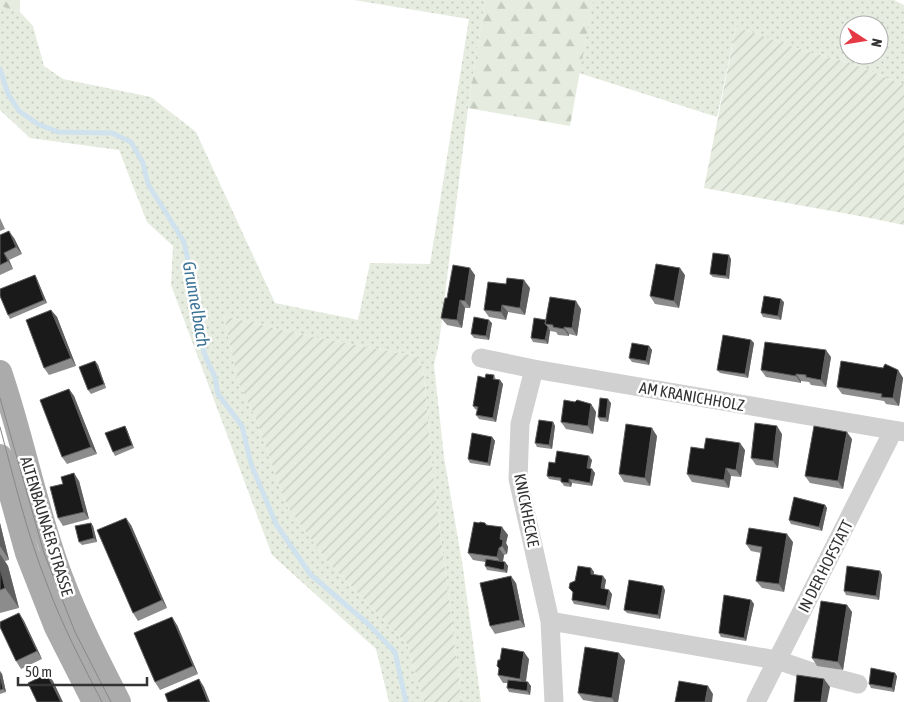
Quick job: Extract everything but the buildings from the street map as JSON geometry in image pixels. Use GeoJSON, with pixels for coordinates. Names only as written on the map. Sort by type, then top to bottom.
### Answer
{"type":"FeatureCollection","features":[{"type":"Feature","properties":{"kind":"main road","name":"ALTENBAUNAER STRASSE"},"geometry":{"type":"LineString","coordinates":[[0,372],[60,577],[83,630],[119,702]]}},
{"type":"Feature","properties":{"kind":"main road","name":"ALTENBAUNAER STRASSE"},"geometry":{"type":"LineString","coordinates":[[1,460],[27,553],[56,627],[94,702]]}},
{"type":"Feature","properties":{"kind":"street","name":"AM KRANICHHOLZ"},"geometry":{"type":"LineString","coordinates":[[481,358],[534,369],[899,432]]}},
{"type":"Feature","properties":{"kind":"street","name":"KNICKHECKE"},"geometry":{"type":"LineString","coordinates":[[534,369],[520,424],[518,479],[550,621],[554,702]]}},
{"type":"Feature","properties":{"kind":"street","name":"IN DER HOFSTATT"},"geometry":{"type":"LineString","coordinates":[[756,702],[899,432]]}},
{"type":"Feature","properties":{"kind":"street"},"geometry":{"type":"LineString","coordinates":[[550,621],[777,660],[815,673],[858,684]]}},
{"type":"Feature","properties":{"kind":"green space"},"geometry":{"type":"Polygon","coordinates":[[[0,0],[20,0],[20,12],[0,6],[0,0]]]}},
{"type":"Feature","properties":{"kind":"green space"},"geometry":{"type":"Polygon","coordinates":[[[354,0],[485,0],[468,108],[439,343],[434,365],[444,457],[463,568],[481,702],[462,702],[435,492],[423,368],[416,356],[298,334],[224,316],[238,382],[255,417],[287,506],[328,562],[407,644],[424,702],[389,702],[376,649],[272,555],[171,285],[173,246],[147,222],[119,150],[30,138],[0,110],[0,6],[20,12],[33,26],[44,66],[63,79],[151,97],[196,132],[275,303],[358,320],[370,263],[430,264],[469,19],[354,0]]]}},
{"type":"Feature","properties":{"kind":"green space"},"geometry":{"type":"Polygon","coordinates":[[[485,0],[593,0],[570,126],[468,108],[485,0]]]}},
{"type":"Feature","properties":{"kind":"green space"},"geometry":{"type":"Polygon","coordinates":[[[593,0],[894,0],[904,5],[904,85],[856,65],[889,65],[889,15],[839,15],[839,60],[812,53],[736,27],[717,117],[579,73],[593,0]]]}},
{"type":"Feature","properties":{"kind":"green space"},"geometry":{"type":"Polygon","coordinates":[[[736,27],[812,53],[839,60],[839,65],[856,65],[904,85],[904,225],[704,188],[736,27]]]}},
{"type":"Feature","properties":{"kind":"green space"},"geometry":{"type":"Polygon","coordinates":[[[224,316],[298,334],[416,356],[423,368],[435,492],[462,702],[424,702],[407,644],[328,562],[287,506],[255,417],[238,382],[224,316]]]}},
{"type":"Feature","properties":{"kind":"waterway","name":"Grunnelbach"},"geometry":{"type":"LineString","coordinates":[[0,69],[8,94],[19,111],[38,124],[58,132],[112,133],[131,142],[143,163],[148,184],[184,242],[193,283],[198,331],[206,358],[215,377],[218,394],[242,426],[251,464],[276,524],[310,574],[367,623],[395,652],[406,702]]}},
{"type":"Feature","properties":{"kind":"tram line"},"geometry":{"type":"LineString","coordinates":[[0,398],[44,553],[75,632],[111,702]]}},
{"type":"Feature","properties":{"kind":"tram line"},"geometry":{"type":"LineString","coordinates":[[0,427],[21,506],[40,565],[66,629],[102,702]]}}]}
